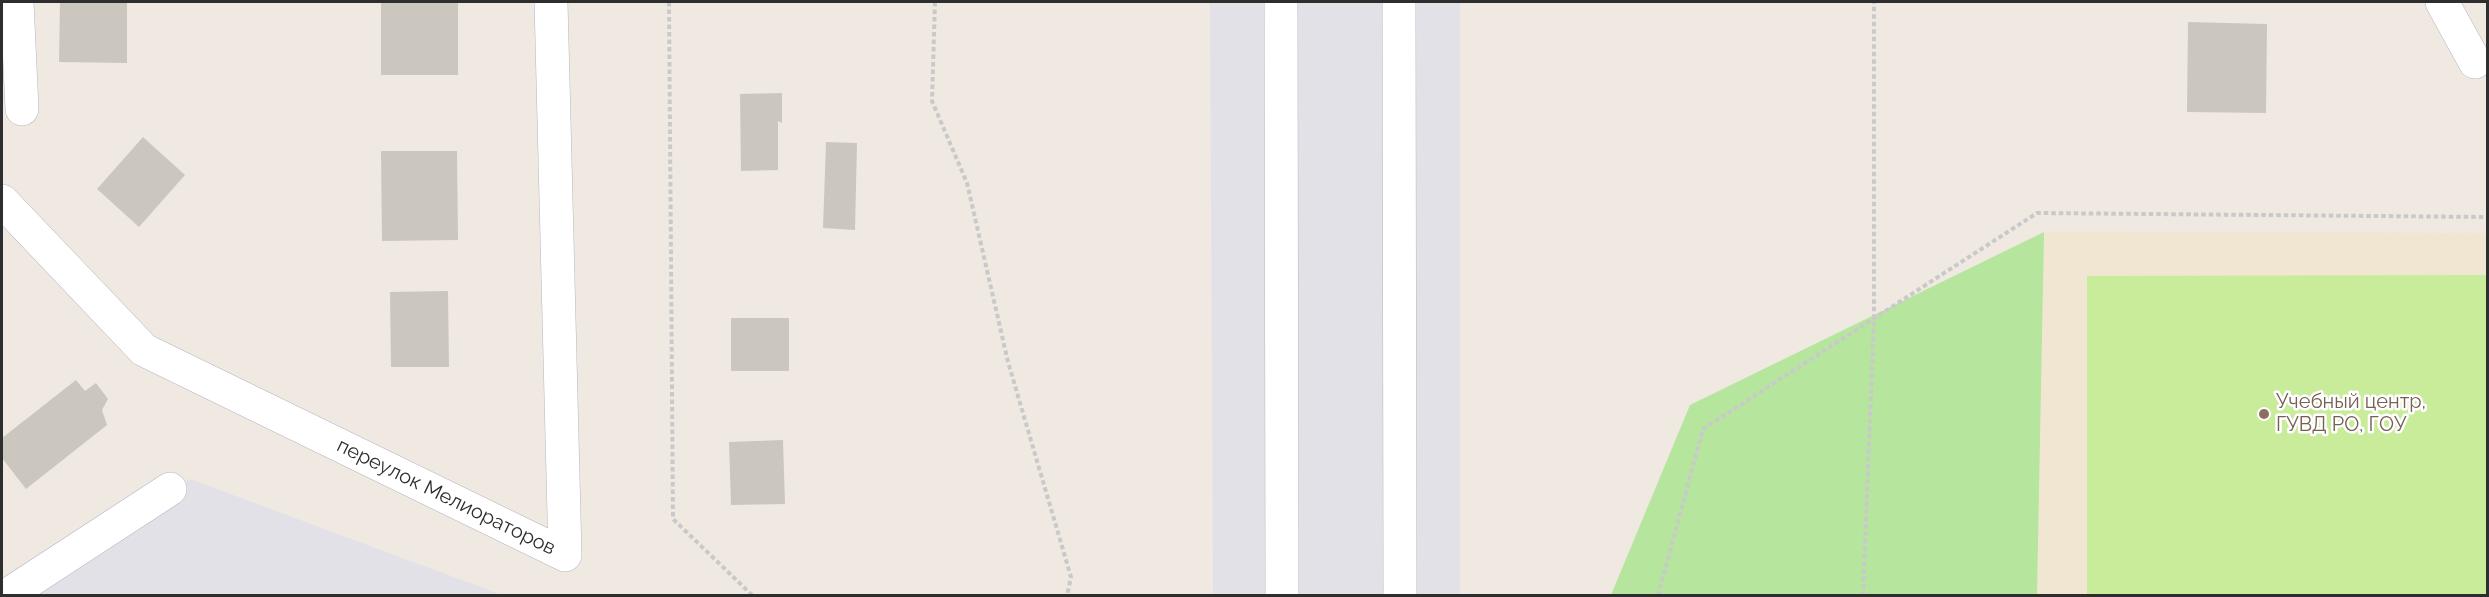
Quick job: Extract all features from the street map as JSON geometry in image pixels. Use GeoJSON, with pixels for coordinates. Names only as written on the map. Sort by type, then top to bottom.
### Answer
{"type":"FeatureCollection","features":[{"type":"Feature","properties":{"kind":"street"},"geometry":{"type":"LineString","coordinates":[[17,2],[22,109]]}},
{"type":"Feature","properties":{"kind":"street","name":"переулок Мелиораторов"},"geometry":{"type":"LineString","coordinates":[[2,201],[144,350],[565,555],[551,2]]}},
{"type":"Feature","properties":{"kind":"street"},"geometry":{"type":"LineString","coordinates":[[1281,2],[1282,596]]}},
{"type":"Feature","properties":{"kind":"street"},"geometry":{"type":"LineString","coordinates":[[1399,2],[1400,596]]}},
{"type":"Feature","properties":{"kind":"street"},"geometry":{"type":"LineString","coordinates":[[2442,2],[2475,62]]}},
{"type":"Feature","properties":{"kind":"street"},"geometry":{"type":"LineString","coordinates":[[6,596],[170,489]]}},
{"type":"Feature","properties":{"kind":"path"},"geometry":{"type":"LineString","coordinates":[[669,2],[673,519],[753,596]]}},
{"type":"Feature","properties":{"kind":"path"},"geometry":{"type":"LineString","coordinates":[[935,2],[932,101],[967,183],[1008,362],[1071,577],[1067,596]]}},
{"type":"Feature","properties":{"kind":"path"},"geometry":{"type":"LineString","coordinates":[[1863,596],[1874,318],[1874,2]]}},
{"type":"Feature","properties":{"kind":"path"},"geometry":{"type":"LineString","coordinates":[[1658,596],[1704,429],[2037,213],[2487,218]]}},
{"type":"Feature","properties":{"kind":"shaded area"},"geometry":{"type":"Polygon","coordinates":[[[1210,2],[1460,2],[1460,595],[1213,595],[1210,2]]]}},
{"type":"Feature","properties":{"kind":"shaded area","name":"Учебный центр, ГУВД РО, ГОУ"},"geometry":{"type":"Polygon","coordinates":[[[2044,232],[2487,233],[2487,595],[2037,596],[2044,232]]]}},
{"type":"Feature","properties":{"kind":"shaded area"},"geometry":{"type":"Polygon","coordinates":[[[190,479],[502,595],[18,596],[190,479]]]}},
{"type":"Feature","properties":{"kind":"green space"},"geometry":{"type":"Polygon","coordinates":[[[2044,232],[2037,595],[1611,595],[1690,405],[2044,232]]]}},
{"type":"Feature","properties":{"kind":"green space","name":"Учебный центр, ГУВД РО, ГОУ"},"geometry":{"type":"Polygon","coordinates":[[[2487,275],[2487,595],[2087,595],[2087,276],[2487,275]]]}},
{"type":"Feature","properties":{"kind":"building"},"geometry":{"type":"Polygon","coordinates":[[[60,2],[127,2],[127,63],[59,62],[60,2]]]}},
{"type":"Feature","properties":{"kind":"building"},"geometry":{"type":"Polygon","coordinates":[[[381,2],[458,2],[458,75],[381,75],[381,2]]]}},
{"type":"Feature","properties":{"kind":"building"},"geometry":{"type":"Polygon","coordinates":[[[2188,22],[2267,24],[2266,113],[2187,112],[2188,22]]]}},
{"type":"Feature","properties":{"kind":"building"},"geometry":{"type":"Polygon","coordinates":[[[782,93],[782,123],[778,121],[778,170],[741,171],[740,94],[782,93]]]}},
{"type":"Feature","properties":{"kind":"building"},"geometry":{"type":"Polygon","coordinates":[[[143,137],[185,175],[139,227],[97,189],[143,137]]]}},
{"type":"Feature","properties":{"kind":"building"},"geometry":{"type":"Polygon","coordinates":[[[826,142],[857,143],[855,230],[823,228],[826,142]]]}},
{"type":"Feature","properties":{"kind":"building"},"geometry":{"type":"Polygon","coordinates":[[[381,151],[457,151],[458,240],[382,241],[381,151]]]}},
{"type":"Feature","properties":{"kind":"building"},"geometry":{"type":"Polygon","coordinates":[[[448,291],[449,367],[391,367],[390,292],[448,291]]]}},
{"type":"Feature","properties":{"kind":"building"},"geometry":{"type":"Polygon","coordinates":[[[731,318],[789,318],[789,371],[731,371],[731,318]]]}},
{"type":"Feature","properties":{"kind":"building"},"geometry":{"type":"Polygon","coordinates":[[[76,380],[85,391],[96,383],[108,399],[102,410],[107,425],[26,489],[2,458],[2,438],[76,380]]]}},
{"type":"Feature","properties":{"kind":"building"},"geometry":{"type":"Polygon","coordinates":[[[783,440],[785,504],[731,505],[729,442],[783,440]]]}},
{"type":"Feature","properties":{"kind":"place","name":"Учебный центр, ГУВД РО, ГОУ"},"geometry":{"type":"Point","coordinates":[2264,414]}}]}
